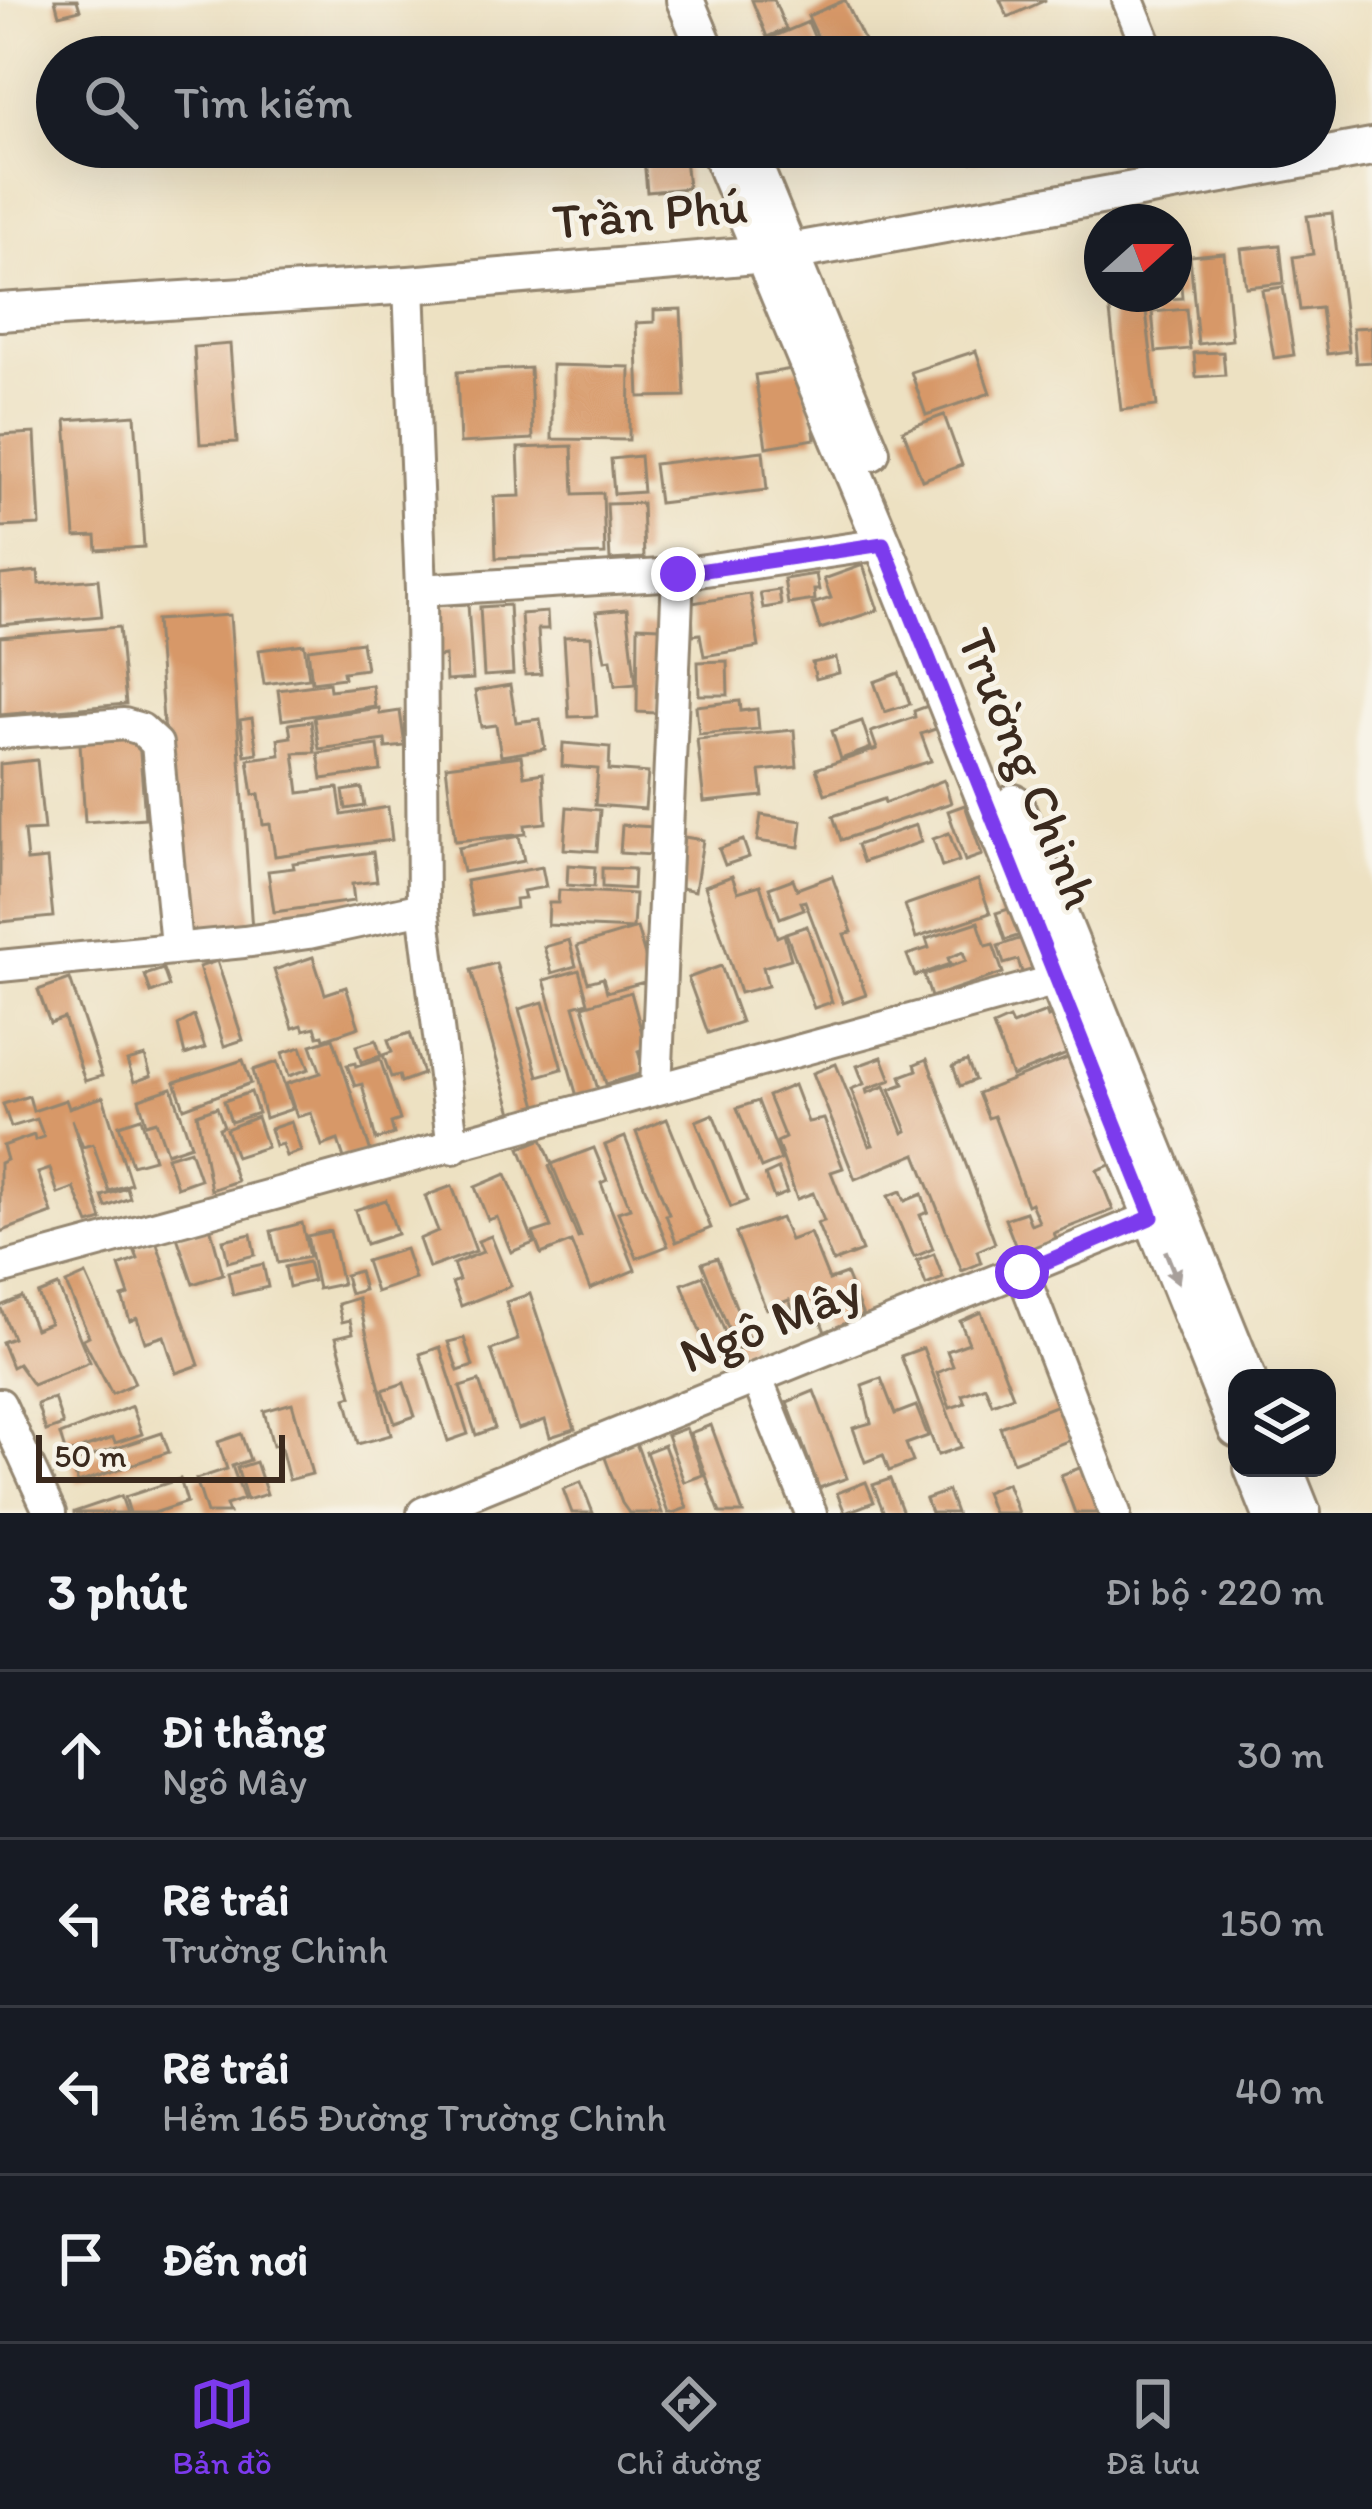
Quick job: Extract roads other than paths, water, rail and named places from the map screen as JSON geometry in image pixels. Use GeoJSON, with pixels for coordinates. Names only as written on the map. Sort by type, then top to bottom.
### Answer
{"type":"FeatureCollection","features":[{"type":"Feature","properties":{"kind":"street"},"geometry":{"type":"LineString","coordinates":[[659,0],[674,36]]}},
{"type":"Feature","properties":{"kind":"street"},"geometry":{"type":"LineString","coordinates":[[685,0],[700,36]]}},
{"type":"Feature","properties":{"kind":"street"},"geometry":{"type":"LineString","coordinates":[[1128,0],[1142,36]]}},
{"type":"Feature","properties":{"kind":"street","name":"Trần Phú"},"geometry":{"type":"LineString","coordinates":[[1336,150],[1372,147]]}},
{"type":"Feature","properties":{"kind":"street","name":"Trường Chinh"},"geometry":{"type":"LineString","coordinates":[[729,168],[776,254],[1243,1369]]}},
{"type":"Feature","properties":{"kind":"street","name":"Trường Chinh"},"geometry":{"type":"LineString","coordinates":[[752,168],[776,254],[883,544],[1228,1407]]}},
{"type":"Feature","properties":{"kind":"street","name":"Trần Phú"},"geometry":{"type":"LineString","coordinates":[[0,312],[776,254],[1169,168]]}},
{"type":"Feature","properties":{"kind":"street"},"geometry":{"type":"LineString","coordinates":[[409,285],[421,590],[423,908],[453,1148]]}},
{"type":"Feature","properties":{"kind":"street"},"geometry":{"type":"LineString","coordinates":[[421,590],[678,574],[883,544]]}},
{"type":"Feature","properties":{"kind":"street"},"geometry":{"type":"LineString","coordinates":[[656,1090],[678,574]]}},
{"type":"Feature","properties":{"kind":"street"},"geometry":{"type":"LineString","coordinates":[[0,733],[124,724],[141,729],[158,744],[176,946]]}},
{"type":"Feature","properties":{"kind":"street"},"geometry":{"type":"LineString","coordinates":[[0,967],[308,933],[423,908]]}},
{"type":"Feature","properties":{"kind":"street"},"geometry":{"type":"LineString","coordinates":[[0,1269],[1058,980]]}},
{"type":"Feature","properties":{"kind":"street","name":"Ngô Mây"},"geometry":{"type":"LineString","coordinates":[[432,1511],[1152,1217]]}},
{"type":"Feature","properties":{"kind":"street"},"geometry":{"type":"LineString","coordinates":[[1022,1272],[1115,1513]]}},
{"type":"Feature","properties":{"kind":"street"},"geometry":{"type":"LineString","coordinates":[[757,1378],[812,1513]]}},
{"type":"Feature","properties":{"kind":"street"},"geometry":{"type":"LineString","coordinates":[[0,1404],[50,1513]]}},
{"type":"Feature","properties":{"kind":"street"},"geometry":{"type":"LineString","coordinates":[[1256,1477],[1270,1513]]}},
{"type":"Feature","properties":{"kind":"street"},"geometry":{"type":"LineString","coordinates":[[1288,1477],[1302,1513]]}}]}
